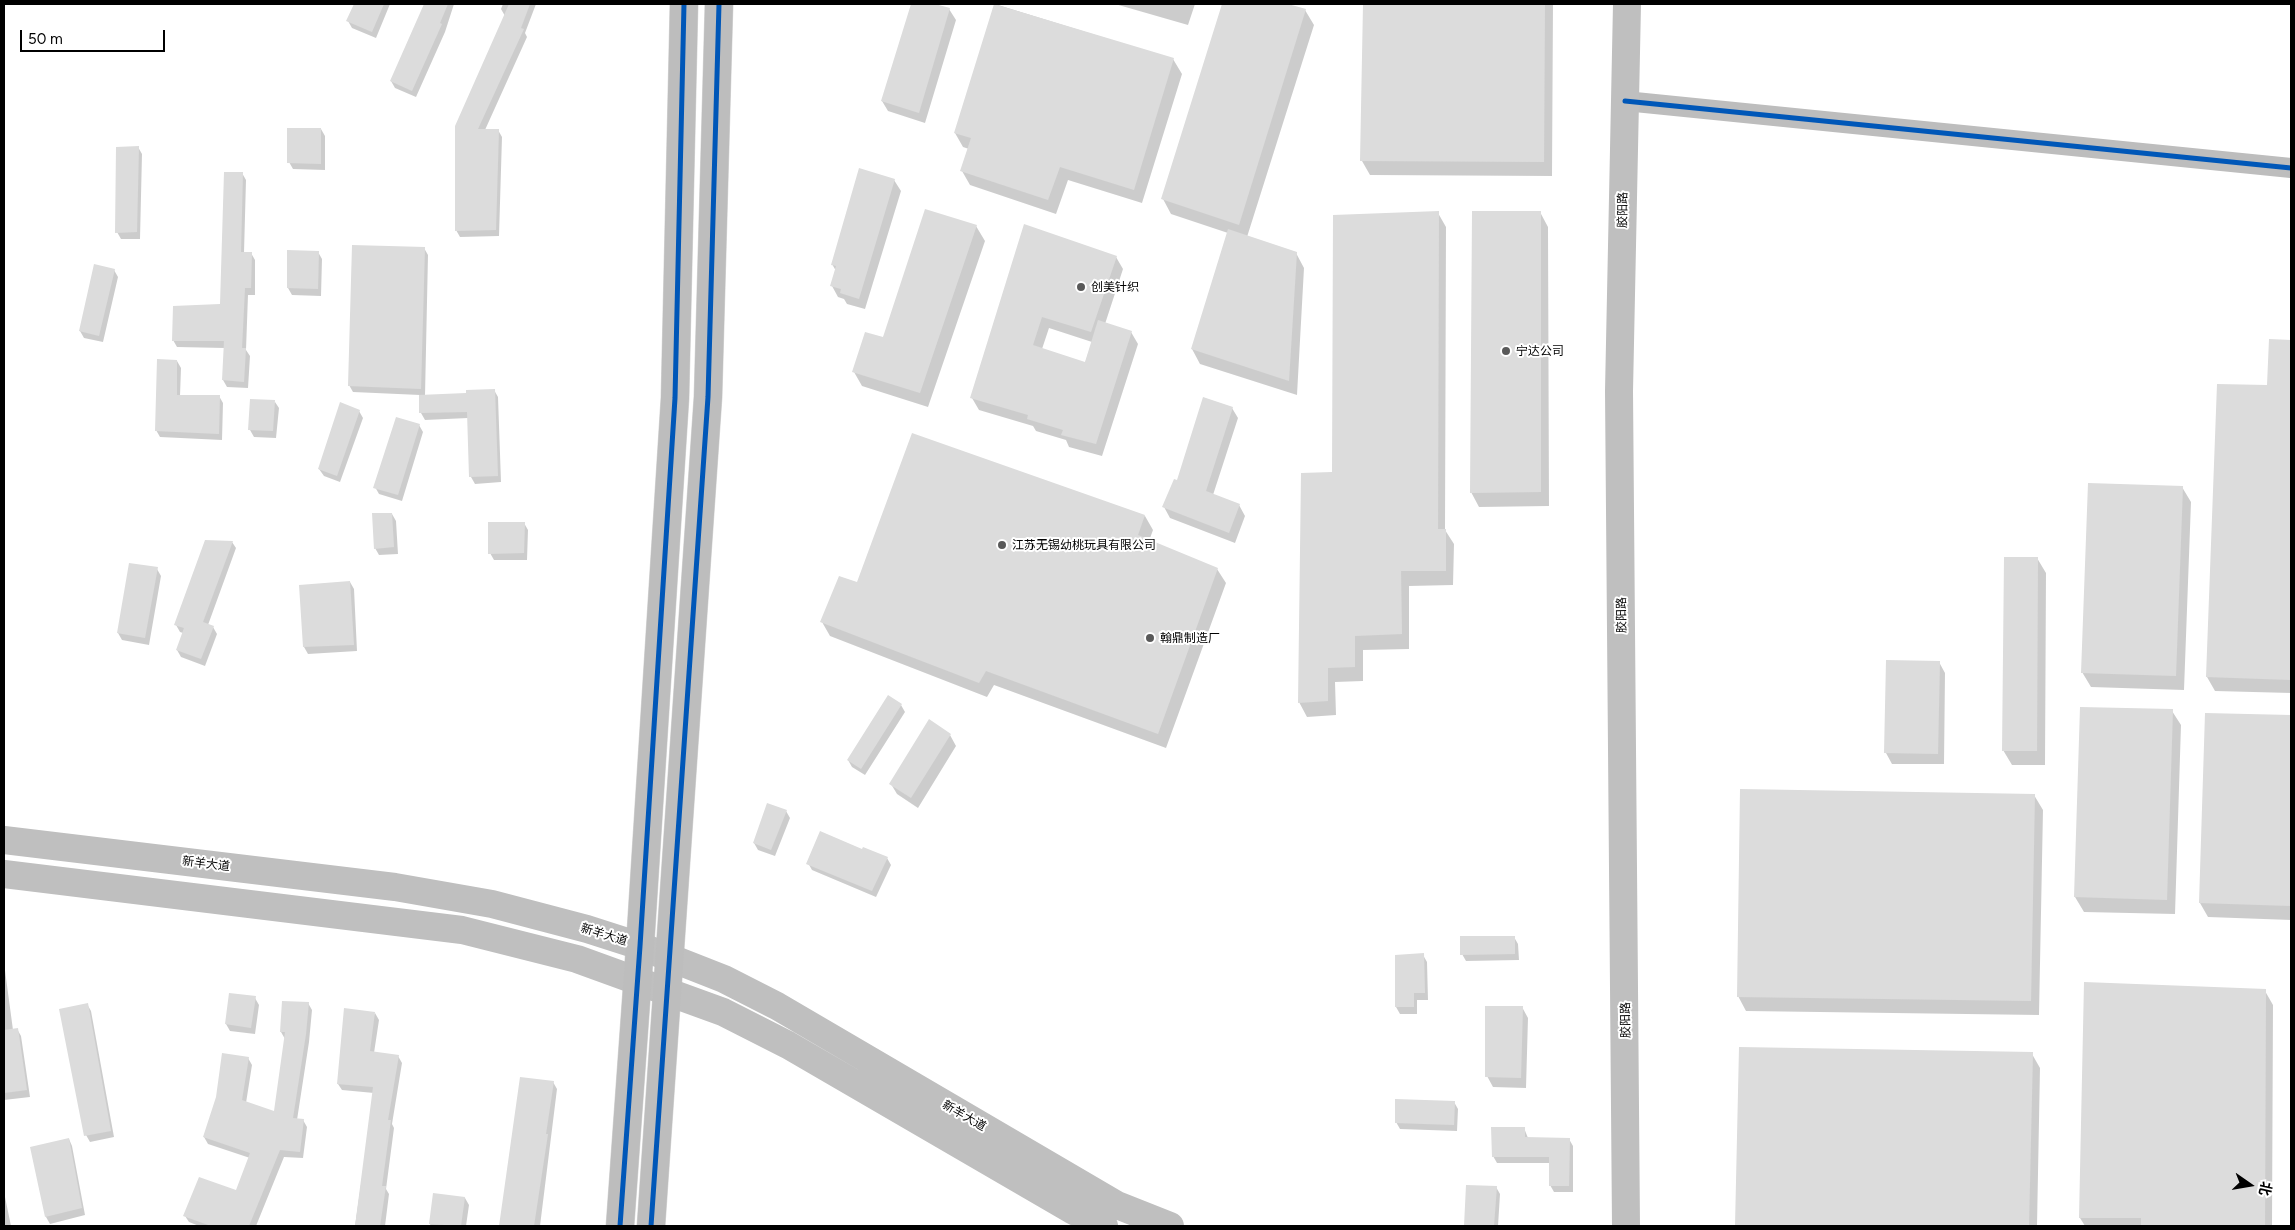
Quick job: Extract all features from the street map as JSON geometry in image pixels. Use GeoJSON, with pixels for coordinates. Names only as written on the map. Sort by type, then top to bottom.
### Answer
{"type":"FeatureCollection","features":[{"type":"Feature","properties":{"kind":"main road"},"geometry":{"type":"LineString","coordinates":[[620,1226],[638,980],[675,398],[684,4]]}},
{"type":"Feature","properties":{"kind":"main road"},"geometry":{"type":"LineString","coordinates":[[651,1226],[708,397],[719,4]]}},
{"type":"Feature","properties":{"kind":"main road","name":"胶阳路"},"geometry":{"type":"LineString","coordinates":[[1626,1226],[1619,390],[1627,4]]}},
{"type":"Feature","properties":{"kind":"main road","name":"新羊大道"},"geometry":{"type":"LineString","coordinates":[[4,840],[395,887],[492,904],[587,929],[640,946],[724,979],[777,1006],[1117,1206],[1170,1226]]}},
{"type":"Feature","properties":{"kind":"main road"},"geometry":{"type":"LineString","coordinates":[[4,874],[462,930],[577,959],[723,1012],[788,1045],[1072,1210],[1104,1226]]}},
{"type":"Feature","properties":{"kind":"street"},"geometry":{"type":"LineString","coordinates":[[1625,101],[2291,168]]}},
{"type":"Feature","properties":{"kind":"building"},"geometry":{"type":"Polygon","coordinates":[[[354,4],[384,4],[372,32],[346,21],[354,4]]]}},
{"type":"Feature","properties":{"kind":"building"},"geometry":{"type":"Polygon","coordinates":[[[424,4],[448,4],[440,23],[442,24],[412,91],[390,81],[424,4]]]}},
{"type":"Feature","properties":{"kind":"building"},"geometry":{"type":"Polygon","coordinates":[[[509,4],[530,4],[521,28],[524,29],[478,129],[499,129],[496,230],[455,231],[455,126],[509,4]]]}},
{"type":"Feature","properties":{"kind":"building"},"geometry":{"type":"Polygon","coordinates":[[[911,4],[935,4],[950,8],[919,113],[881,101],[911,4]]]}},
{"type":"Feature","properties":{"kind":"building"},"geometry":{"type":"Polygon","coordinates":[[[994,4],[1174,58],[1134,190],[1060,167],[1048,200],[960,171],[971,138],[954,133],[994,4]]]}},
{"type":"Feature","properties":{"kind":"building"},"geometry":{"type":"Polygon","coordinates":[[[1222,4],[1288,4],[1306,9],[1239,225],[1161,199],[1222,4]]]}},
{"type":"Feature","properties":{"kind":"building"},"geometry":{"type":"Polygon","coordinates":[[[1363,4],[1545,4],[1544,162],[1360,161],[1363,4]]]}},
{"type":"Feature","properties":{"kind":"building"},"geometry":{"type":"Polygon","coordinates":[[[287,128],[321,128],[321,164],[287,163],[287,128]]]}},
{"type":"Feature","properties":{"kind":"building"},"geometry":{"type":"Polygon","coordinates":[[[139,146],[137,232],[115,233],[116,147],[139,146]]]}},
{"type":"Feature","properties":{"kind":"building"},"geometry":{"type":"Polygon","coordinates":[[[859,168],[895,179],[859,299],[840,293],[841,289],[830,286],[836,266],[831,265],[859,168]]]}},
{"type":"Feature","properties":{"kind":"building"},"geometry":{"type":"Polygon","coordinates":[[[224,172],[243,172],[241,252],[252,252],[251,288],[245,288],[242,348],[246,348],[244,382],[222,380],[224,341],[172,341],[173,306],[220,304],[224,172]]]}},
{"type":"Feature","properties":{"kind":"building"},"geometry":{"type":"Polygon","coordinates":[[[925,209],[977,225],[920,393],[852,372],[865,332],[883,337],[925,209]]]}},
{"type":"Feature","properties":{"kind":"building"},"geometry":{"type":"Polygon","coordinates":[[[1439,211],[1438,529],[1446,529],[1446,571],[1401,571],[1402,634],[1355,636],[1355,667],[1328,668],[1328,701],[1298,703],[1301,473],[1332,472],[1333,215],[1439,211]]]}},
{"type":"Feature","properties":{"kind":"building","name":"宁达公司"},"geometry":{"type":"Polygon","coordinates":[[[1472,211],[1541,211],[1541,492],[1470,493],[1472,211]]]}},
{"type":"Feature","properties":{"kind":"building"},"geometry":{"type":"Polygon","coordinates":[[[1024,224],[1117,256],[1091,332],[1042,317],[1033,345],[1085,362],[1098,320],[1132,331],[1096,444],[1061,435],[1063,430],[1027,419],[1028,415],[970,398],[1024,224]]]}},
{"type":"Feature","properties":{"kind":"building"},"geometry":{"type":"Polygon","coordinates":[[[1228,229],[1297,252],[1289,381],[1191,349],[1228,229]]]}},
{"type":"Feature","properties":{"kind":"building"},"geometry":{"type":"Polygon","coordinates":[[[352,245],[425,247],[421,389],[348,386],[352,245]]]}},
{"type":"Feature","properties":{"kind":"building"},"geometry":{"type":"Polygon","coordinates":[[[287,250],[319,251],[318,289],[287,288],[287,250]]]}},
{"type":"Feature","properties":{"kind":"building"},"geometry":{"type":"Polygon","coordinates":[[[94,264],[115,269],[99,336],[79,331],[94,264]]]}},
{"type":"Feature","properties":{"kind":"building"},"geometry":{"type":"Polygon","coordinates":[[[2269,339],[2291,340],[2291,680],[2206,677],[2217,384],[2267,385],[2269,339]]]}},
{"type":"Feature","properties":{"kind":"building"},"geometry":{"type":"Polygon","coordinates":[[[157,359],[177,360],[177,395],[220,395],[219,434],[155,431],[157,359]]]}},
{"type":"Feature","properties":{"kind":"building"},"geometry":{"type":"Polygon","coordinates":[[[495,389],[498,476],[469,477],[467,412],[419,413],[419,395],[466,393],[466,390],[495,389]]]}},
{"type":"Feature","properties":{"kind":"building"},"geometry":{"type":"Polygon","coordinates":[[[1203,397],[1233,407],[1206,491],[1240,504],[1229,533],[1162,507],[1174,479],[1177,480],[1203,397]]]}},
{"type":"Feature","properties":{"kind":"building"},"geometry":{"type":"Polygon","coordinates":[[[250,399],[275,400],[273,431],[248,430],[250,399]]]}},
{"type":"Feature","properties":{"kind":"building"},"geometry":{"type":"Polygon","coordinates":[[[340,402],[360,410],[337,476],[318,469],[340,402]]]}},
{"type":"Feature","properties":{"kind":"building"},"geometry":{"type":"Polygon","coordinates":[[[396,417],[420,424],[398,495],[373,488],[396,417]]]}},
{"type":"Feature","properties":{"kind":"building","name":"江苏无锡幼桃玩具有限公司"},"geometry":{"type":"Polygon","coordinates":[[[912,433],[1145,515],[1138,535],[1218,568],[1158,734],[986,671],[979,683],[820,622],[839,576],[857,582],[912,433]]]}},
{"type":"Feature","properties":{"kind":"building"},"geometry":{"type":"Polygon","coordinates":[[[2088,483],[2183,486],[2176,676],[2081,673],[2088,483]]]}},
{"type":"Feature","properties":{"kind":"building"},"geometry":{"type":"Polygon","coordinates":[[[372,513],[392,513],[394,547],[374,549],[372,513]]]}},
{"type":"Feature","properties":{"kind":"building"},"geometry":{"type":"Polygon","coordinates":[[[488,522],[525,522],[524,553],[488,554],[488,522]]]}},
{"type":"Feature","properties":{"kind":"building"},"geometry":{"type":"Polygon","coordinates":[[[205,540],[233,541],[203,622],[214,626],[201,659],[176,650],[184,628],[174,625],[205,540]]]}},
{"type":"Feature","properties":{"kind":"building"},"geometry":{"type":"Polygon","coordinates":[[[2004,557],[2038,557],[2037,751],[2002,751],[2004,557]]]}},
{"type":"Feature","properties":{"kind":"building"},"geometry":{"type":"Polygon","coordinates":[[[129,563],[158,567],[145,638],[117,633],[129,563]]]}},
{"type":"Feature","properties":{"kind":"building"},"geometry":{"type":"Polygon","coordinates":[[[350,581],[354,645],[303,647],[299,585],[350,581]]]}},
{"type":"Feature","properties":{"kind":"building"},"geometry":{"type":"Polygon","coordinates":[[[1886,660],[1940,661],[1938,754],[1884,753],[1886,660]]]}},
{"type":"Feature","properties":{"kind":"building"},"geometry":{"type":"Polygon","coordinates":[[[888,695],[902,704],[861,769],[847,760],[888,695]]]}},
{"type":"Feature","properties":{"kind":"building"},"geometry":{"type":"Polygon","coordinates":[[[2080,707],[2173,709],[2167,900],[2074,897],[2080,707]]]}},
{"type":"Feature","properties":{"kind":"building"},"geometry":{"type":"Polygon","coordinates":[[[2205,713],[2291,715],[2291,906],[2199,903],[2205,713]]]}},
{"type":"Feature","properties":{"kind":"building"},"geometry":{"type":"Polygon","coordinates":[[[929,719],[951,734],[911,798],[889,784],[929,719]]]}},
{"type":"Feature","properties":{"kind":"building"},"geometry":{"type":"Polygon","coordinates":[[[1740,789],[2035,794],[2031,1001],[1737,997],[1740,789]]]}},
{"type":"Feature","properties":{"kind":"building"},"geometry":{"type":"Polygon","coordinates":[[[767,803],[787,810],[771,850],[753,843],[767,803]]]}},
{"type":"Feature","properties":{"kind":"building"},"geometry":{"type":"Polygon","coordinates":[[[820,831],[862,849],[863,847],[888,857],[872,891],[806,864],[820,831]]]}},
{"type":"Feature","properties":{"kind":"building"},"geometry":{"type":"Polygon","coordinates":[[[1460,936],[1515,936],[1515,954],[1460,955],[1460,936]]]}},
{"type":"Feature","properties":{"kind":"building"},"geometry":{"type":"Polygon","coordinates":[[[1424,953],[1425,993],[1414,993],[1414,1007],[1395,1007],[1395,955],[1424,953]]]}},
{"type":"Feature","properties":{"kind":"building"},"geometry":{"type":"Polygon","coordinates":[[[2084,982],[2266,989],[2265,1225],[2141,1225],[2141,1218],[2079,1218],[2084,982]]]}},
{"type":"Feature","properties":{"kind":"building"},"geometry":{"type":"Polygon","coordinates":[[[229,993],[256,996],[251,1028],[225,1024],[229,993]]]}},
{"type":"Feature","properties":{"kind":"building"},"geometry":{"type":"Polygon","coordinates":[[[282,1001],[309,1002],[293,1118],[304,1119],[300,1152],[280,1150],[249,1226],[211,1226],[183,1216],[199,1177],[236,1190],[250,1153],[203,1137],[216,1097],[222,1053],[249,1057],[242,1100],[274,1111],[285,1032],[280,1032],[282,1001]]]}},
{"type":"Feature","properties":{"kind":"building"},"geometry":{"type":"Polygon","coordinates":[[[88,1003],[111,1131],[84,1136],[59,1009],[88,1003]]]}},
{"type":"Feature","properties":{"kind":"building"},"geometry":{"type":"Polygon","coordinates":[[[1485,1006],[1523,1006],[1521,1078],[1485,1077],[1485,1006]]]}},
{"type":"Feature","properties":{"kind":"building"},"geometry":{"type":"Polygon","coordinates":[[[344,1008],[375,1012],[370,1051],[399,1055],[388,1120],[391,1120],[382,1186],[386,1186],[380,1226],[355,1226],[373,1087],[337,1084],[344,1008]]]}},
{"type":"Feature","properties":{"kind":"building"},"geometry":{"type":"Polygon","coordinates":[[[18,1028],[27,1090],[4,1093],[4,1030],[18,1028]]]}},
{"type":"Feature","properties":{"kind":"building"},"geometry":{"type":"Polygon","coordinates":[[[1739,1047],[2033,1052],[2029,1226],[1735,1226],[1739,1047]]]}},
{"type":"Feature","properties":{"kind":"building"},"geometry":{"type":"Polygon","coordinates":[[[520,1077],[554,1081],[546,1134],[548,1134],[534,1226],[499,1226],[520,1077]]]}},
{"type":"Feature","properties":{"kind":"building"},"geometry":{"type":"Polygon","coordinates":[[[1395,1099],[1455,1101],[1454,1125],[1395,1123],[1395,1099]]]}},
{"type":"Feature","properties":{"kind":"building"},"geometry":{"type":"Polygon","coordinates":[[[1491,1127],[1525,1127],[1525,1137],[1570,1138],[1569,1186],[1549,1186],[1549,1157],[1492,1157],[1491,1127]]]}},
{"type":"Feature","properties":{"kind":"building"},"geometry":{"type":"Polygon","coordinates":[[[69,1138],[82,1208],[45,1217],[30,1147],[69,1138]]]}},
{"type":"Feature","properties":{"kind":"building"},"geometry":{"type":"Polygon","coordinates":[[[1466,1185],[1497,1186],[1494,1226],[1464,1226],[1466,1185]]]}},
{"type":"Feature","properties":{"kind":"building"},"geometry":{"type":"Polygon","coordinates":[[[433,1193],[465,1197],[461,1226],[429,1224],[433,1193]]]}},
{"type":"Feature","properties":{"kind":"cycle path"},"geometry":{"type":"LineString","coordinates":[[620,1226],[675,398],[684,4]]}},
{"type":"Feature","properties":{"kind":"cycle path"},"geometry":{"type":"LineString","coordinates":[[651,1226],[708,397],[719,4]]}},
{"type":"Feature","properties":{"kind":"cycle path"},"geometry":{"type":"LineString","coordinates":[[1625,101],[2291,168]]}},
{"type":"Feature","properties":{"kind":"place","name":"创美针织"},"geometry":{"type":"Point","coordinates":[1081,287]}},
{"type":"Feature","properties":{"kind":"place","name":"宁达公司"},"geometry":{"type":"Point","coordinates":[1506,351]}},
{"type":"Feature","properties":{"kind":"place","name":"江苏无锡幼桃玩具有限公司"},"geometry":{"type":"Point","coordinates":[1002,545]}},
{"type":"Feature","properties":{"kind":"place","name":"翰鼎制造厂"},"geometry":{"type":"Point","coordinates":[1150,638]}}]}
